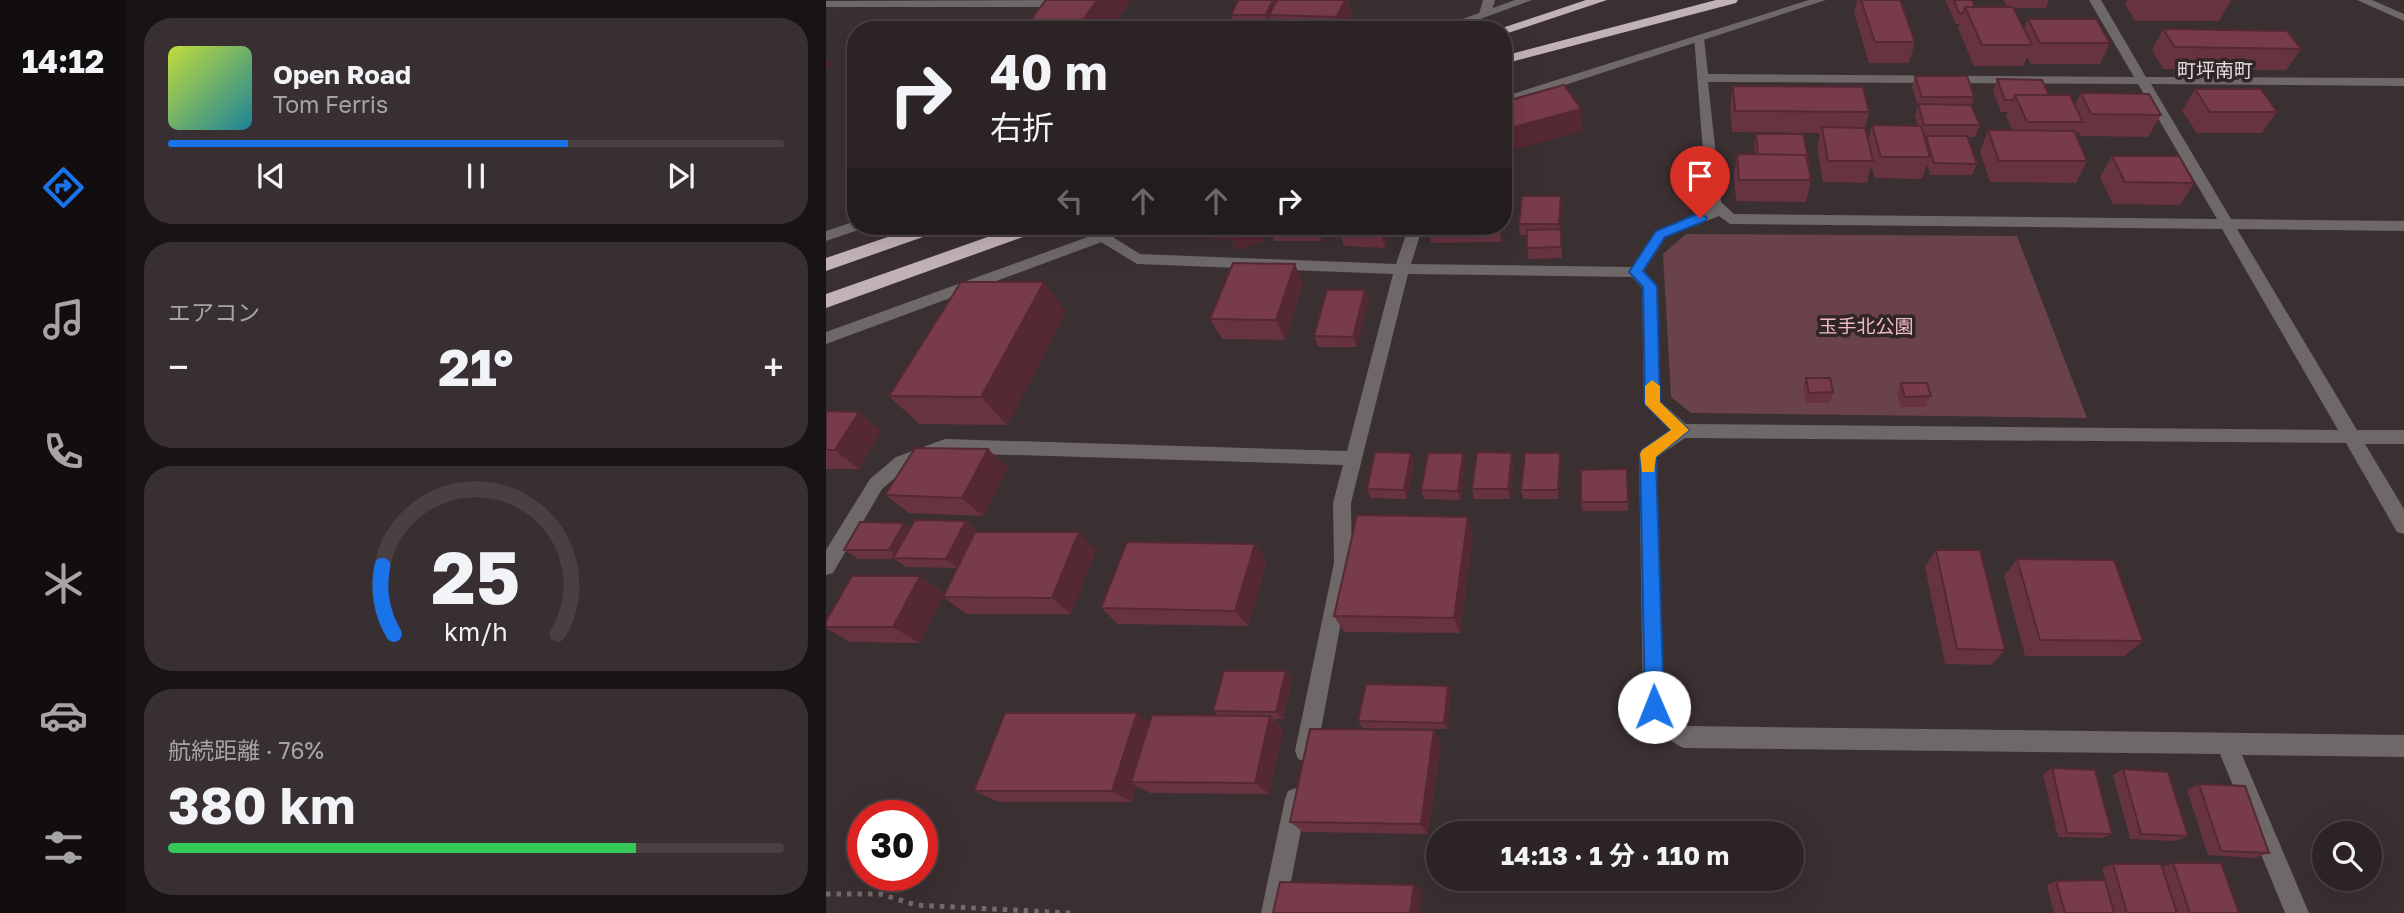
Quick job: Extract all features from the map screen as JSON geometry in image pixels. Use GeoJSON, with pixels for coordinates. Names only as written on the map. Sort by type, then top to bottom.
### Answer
{"type":"FeatureCollection","features":[{"type":"Feature","properties":{"kind":"highway"},"geometry":{"type":"LineString","coordinates":[[1512,25],[1573,0]]}},
{"type":"Feature","properties":{"kind":"highway"},"geometry":{"type":"LineString","coordinates":[[1512,27],[1600,0]]}},
{"type":"Feature","properties":{"kind":"highway"},"geometry":{"type":"LineString","coordinates":[[1512,57],[1686,0]]}},
{"type":"Feature","properties":{"kind":"highway"},"geometry":{"type":"LineString","coordinates":[[1512,58],[1731,0]]}},
{"type":"Feature","properties":{"kind":"highway"},"geometry":{"type":"LineString","coordinates":[[826,265],[911,235]]}},
{"type":"Feature","properties":{"kind":"highway"},"geometry":{"type":"LineString","coordinates":[[826,301],[1012,235]]}},
{"type":"Feature","properties":{"kind":"street"},"geometry":{"type":"LineString","coordinates":[[826,4],[1063,4],[1066,0]]}},
{"type":"Feature","properties":{"kind":"street"},"geometry":{"type":"LineString","coordinates":[[1485,14],[1489,0]]}},
{"type":"Feature","properties":{"kind":"street"},"geometry":{"type":"LineString","coordinates":[[1464,21],[1526,0]]}},
{"type":"Feature","properties":{"kind":"street"},"geometry":{"type":"LineString","coordinates":[[1512,98],[1820,0]]}},
{"type":"Feature","properties":{"kind":"street"},"geometry":{"type":"LineString","coordinates":[[2095,0],[2404,526]]}},
{"type":"Feature","properties":{"kind":"street"},"geometry":{"type":"LineString","coordinates":[[2363,0],[2404,18]]}},
{"type":"Feature","properties":{"kind":"street"},"geometry":{"type":"LineString","coordinates":[[1698,38],[1704,78],[1714,203],[1730,219],[2404,226]]}},
{"type":"Feature","properties":{"kind":"street"},"geometry":{"type":"LineString","coordinates":[[1704,78],[2404,82]]}},
{"type":"Feature","properties":{"kind":"street"},"geometry":{"type":"LineString","coordinates":[[1636,272],[1661,234],[1720,210]]}},
{"type":"Feature","properties":{"kind":"street"},"geometry":{"type":"LineString","coordinates":[[826,236],[847,229]]}},
{"type":"Feature","properties":{"kind":"street"},"geometry":{"type":"LineString","coordinates":[[826,338],[1104,235]]}},
{"type":"Feature","properties":{"kind":"street"},"geometry":{"type":"LineString","coordinates":[[1273,913],[1343,563],[1342,503],[1413,235]]}},
{"type":"Feature","properties":{"kind":"street"},"geometry":{"type":"LineString","coordinates":[[1101,236],[1137,259],[1402,269],[1636,272],[1650,286],[1653,404],[1682,430]]}},
{"type":"Feature","properties":{"kind":"street"},"geometry":{"type":"LineString","coordinates":[[2404,437],[1682,430],[1648,454],[1654,707],[1684,737],[2404,746]]}},
{"type":"Feature","properties":{"kind":"street"},"geometry":{"type":"LineString","coordinates":[[826,567],[876,484],[902,462],[945,446],[1353,458]]}},
{"type":"Feature","properties":{"kind":"street"},"geometry":{"type":"LineString","coordinates":[[2227,744],[2297,913]]}},
{"type":"Feature","properties":{"kind":"path"},"geometry":{"type":"LineString","coordinates":[[826,894],[880,894],[916,905],[1070,913]]}},
{"type":"Feature","properties":{"kind":"green space","name":"玉手北公園"},"geometry":{"type":"Polygon","coordinates":[[[1686,234],[2017,236],[2087,418],[1691,413],[1671,397],[1663,254],[1686,234]]]}},
{"type":"Feature","properties":{"kind":"building"},"geometry":{"type":"Polygon","coordinates":[[[1046,0],[1097,0],[1082,21],[1030,21],[1046,0]]]}},
{"type":"Feature","properties":{"kind":"building"},"geometry":{"type":"Polygon","coordinates":[[[1238,0],[1273,0],[1266,15],[1231,15],[1238,0]]]}},
{"type":"Feature","properties":{"kind":"building"},"geometry":{"type":"Polygon","coordinates":[[[1277,0],[1345,0],[1337,17],[1269,15],[1277,0]]]}},
{"type":"Feature","properties":{"kind":"building"},"geometry":{"type":"Polygon","coordinates":[[[1861,0],[1900,0],[1915,42],[1875,42],[1861,0]]]}},
{"type":"Feature","properties":{"kind":"building"},"geometry":{"type":"Polygon","coordinates":[[[1954,0],[1972,0],[1975,7],[1965,7],[1963,13],[1959,13],[1954,0]]]}},
{"type":"Feature","properties":{"kind":"building"},"geometry":{"type":"Polygon","coordinates":[[[1965,7],[2013,7],[2032,45],[1982,45],[1965,7]]]}},
{"type":"Feature","properties":{"kind":"building"},"geometry":{"type":"Polygon","coordinates":[[[2028,19],[2096,19],[2110,43],[2040,43],[2028,19]]]}},
{"type":"Feature","properties":{"kind":"building"},"geometry":{"type":"Polygon","coordinates":[[[2163,29],[2287,31],[2301,49],[2175,47],[2163,29]]]}},
{"type":"Feature","properties":{"kind":"building"},"geometry":{"type":"Polygon","coordinates":[[[1915,76],[1967,76],[1974,97],[1922,97],[1915,76]]]}},
{"type":"Feature","properties":{"kind":"building"},"geometry":{"type":"Polygon","coordinates":[[[1997,79],[2042,80],[2049,95],[2015,95],[2013,100],[2005,100],[1997,79]]]}},
{"type":"Feature","properties":{"kind":"building"},"geometry":{"type":"Polygon","coordinates":[[[1564,85],[1581,109],[1512,128],[1512,99],[1564,85]]]}},
{"type":"Feature","properties":{"kind":"building"},"geometry":{"type":"Polygon","coordinates":[[[1733,86],[1863,87],[1869,112],[1735,111],[1733,86]]]}},
{"type":"Feature","properties":{"kind":"building"},"geometry":{"type":"Polygon","coordinates":[[[2195,89],[2261,89],[2277,112],[2210,112],[2195,89]]]}},
{"type":"Feature","properties":{"kind":"building"},"geometry":{"type":"Polygon","coordinates":[[[2081,93],[2149,94],[2161,115],[2091,114],[2081,93]]]}},
{"type":"Feature","properties":{"kind":"building"},"geometry":{"type":"Polygon","coordinates":[[[2015,95],[2070,95],[2083,122],[2027,122],[2015,95]]]}},
{"type":"Feature","properties":{"kind":"building"},"geometry":{"type":"Polygon","coordinates":[[[1918,104],[1971,105],[1980,125],[1924,125],[1918,104]]]}},
{"type":"Feature","properties":{"kind":"building"},"geometry":{"type":"Polygon","coordinates":[[[1872,125],[1921,126],[1930,157],[1881,157],[1872,125]]]}},
{"type":"Feature","properties":{"kind":"building"},"geometry":{"type":"Polygon","coordinates":[[[1822,127],[1865,128],[1873,161],[1828,161],[1822,127]]]}},
{"type":"Feature","properties":{"kind":"building"},"geometry":{"type":"Polygon","coordinates":[[[1988,130],[2074,131],[2087,161],[1999,161],[1988,130]]]}},
{"type":"Feature","properties":{"kind":"building"},"geometry":{"type":"Polygon","coordinates":[[[1756,134],[1803,134],[1808,157],[1758,155],[1756,134]]]}},
{"type":"Feature","properties":{"kind":"building"},"geometry":{"type":"Polygon","coordinates":[[[1926,136],[1967,136],[1977,164],[1934,163],[1926,136]]]}},
{"type":"Feature","properties":{"kind":"building"},"geometry":{"type":"Polygon","coordinates":[[[1737,154],[1806,155],[1811,180],[1739,180],[1737,154]]]}},
{"type":"Feature","properties":{"kind":"building"},"geometry":{"type":"Polygon","coordinates":[[[2112,156],[2179,156],[2194,183],[2125,182],[2112,156]]]}},
{"type":"Feature","properties":{"kind":"building"},"geometry":{"type":"Polygon","coordinates":[[[1522,196],[1561,196],[1559,224],[1519,224],[1522,196]]]}},
{"type":"Feature","properties":{"kind":"building"},"geometry":{"type":"Polygon","coordinates":[[[1561,229],[1561,247],[1527,248],[1527,230],[1561,229]]]}},
{"type":"Feature","properties":{"kind":"building"},"geometry":{"type":"Polygon","coordinates":[[[1233,263],[1295,264],[1276,320],[1210,319],[1233,263]]]}},
{"type":"Feature","properties":{"kind":"building"},"geometry":{"type":"Polygon","coordinates":[[[961,282],[1044,282],[981,397],[889,396],[961,282]]]}},
{"type":"Feature","properties":{"kind":"building"},"geometry":{"type":"Polygon","coordinates":[[[1327,290],[1365,290],[1353,337],[1314,336],[1327,290]]]}},
{"type":"Feature","properties":{"kind":"building"},"geometry":{"type":"Polygon","coordinates":[[[1806,378],[1830,378],[1833,392],[1809,393],[1806,378]]]}},
{"type":"Feature","properties":{"kind":"building"},"geometry":{"type":"Polygon","coordinates":[[[1901,383],[1927,383],[1931,396],[1905,397],[1901,383]]]}},
{"type":"Feature","properties":{"kind":"building"},"geometry":{"type":"Polygon","coordinates":[[[826,411],[859,412],[835,450],[826,450],[826,411]]]}},
{"type":"Feature","properties":{"kind":"building"},"geometry":{"type":"Polygon","coordinates":[[[915,448],[988,449],[962,498],[885,495],[915,448]]]}},
{"type":"Feature","properties":{"kind":"building"},"geometry":{"type":"Polygon","coordinates":[[[1375,452],[1411,453],[1404,490],[1367,489],[1375,452]]]}},
{"type":"Feature","properties":{"kind":"building"},"geometry":{"type":"Polygon","coordinates":[[[1477,452],[1512,453],[1508,489],[1472,489],[1477,452]]]}},
{"type":"Feature","properties":{"kind":"building"},"geometry":{"type":"Polygon","coordinates":[[[1428,453],[1463,453],[1458,491],[1421,490],[1428,453]]]}},
{"type":"Feature","properties":{"kind":"building"},"geometry":{"type":"Polygon","coordinates":[[[1525,453],[1560,453],[1558,490],[1521,490],[1525,453]]]}},
{"type":"Feature","properties":{"kind":"building"},"geometry":{"type":"Polygon","coordinates":[[[1627,469],[1628,502],[1581,502],[1581,470],[1627,469]]]}},
{"type":"Feature","properties":{"kind":"building"},"geometry":{"type":"Polygon","coordinates":[[[1357,515],[1468,517],[1454,618],[1334,616],[1357,515]]]}},
{"type":"Feature","properties":{"kind":"building"},"geometry":{"type":"Polygon","coordinates":[[[915,520],[966,521],[946,559],[893,558],[915,520]]]}},
{"type":"Feature","properties":{"kind":"building"},"geometry":{"type":"Polygon","coordinates":[[[860,522],[904,523],[889,550],[844,550],[860,522]]]}},
{"type":"Feature","properties":{"kind":"building"},"geometry":{"type":"Polygon","coordinates":[[[975,532],[1079,532],[1052,598],[943,597],[975,532]]]}},
{"type":"Feature","properties":{"kind":"building"},"geometry":{"type":"Polygon","coordinates":[[[1127,542],[1255,544],[1235,611],[1101,608],[1127,542]]]}},
{"type":"Feature","properties":{"kind":"building"},"geometry":{"type":"Polygon","coordinates":[[[1936,550],[1980,550],[2005,650],[1957,649],[1936,550]]]}},
{"type":"Feature","properties":{"kind":"building"},"geometry":{"type":"Polygon","coordinates":[[[2017,559],[2114,560],[2143,641],[2040,640],[2017,559]]]}},
{"type":"Feature","properties":{"kind":"building"},"geometry":{"type":"Polygon","coordinates":[[[852,576],[920,576],[893,627],[826,627],[826,621],[852,576]]]}},
{"type":"Feature","properties":{"kind":"building"},"geometry":{"type":"Polygon","coordinates":[[[1224,671],[1286,671],[1276,712],[1213,711],[1224,671]]]}},
{"type":"Feature","properties":{"kind":"building"},"geometry":{"type":"Polygon","coordinates":[[[1366,684],[1448,686],[1444,723],[1358,721],[1366,684]]]}},
{"type":"Feature","properties":{"kind":"building"},"geometry":{"type":"Polygon","coordinates":[[[1005,713],[1137,713],[1112,791],[974,791],[1005,713]]]}},
{"type":"Feature","properties":{"kind":"building"},"geometry":{"type":"Polygon","coordinates":[[[1152,715],[1270,716],[1255,783],[1131,782],[1152,715]]]}},
{"type":"Feature","properties":{"kind":"building"},"geometry":{"type":"Polygon","coordinates":[[[1310,729],[1434,730],[1421,824],[1290,822],[1310,729]]]}},
{"type":"Feature","properties":{"kind":"building"},"geometry":{"type":"Polygon","coordinates":[[[2052,768],[2095,770],[2112,834],[2067,833],[2052,768]]]}},
{"type":"Feature","properties":{"kind":"building"},"geometry":{"type":"Polygon","coordinates":[[[2123,769],[2168,772],[2188,836],[2141,834],[2123,769]]]}},
{"type":"Feature","properties":{"kind":"building"},"geometry":{"type":"Polygon","coordinates":[[[2199,784],[2245,786],[2269,853],[2221,851],[2199,784]]]}},
{"type":"Feature","properties":{"kind":"building"},"geometry":{"type":"Polygon","coordinates":[[[2173,863],[2221,863],[2239,913],[2190,913],[2173,863]]]}},
{"type":"Feature","properties":{"kind":"building"},"geometry":{"type":"Polygon","coordinates":[[[2113,864],[2161,864],[2177,913],[2127,913],[2113,864]]]}},
{"type":"Feature","properties":{"kind":"building"},"geometry":{"type":"Polygon","coordinates":[[[2105,880],[2114,913],[2065,913],[2056,881],[2105,880]]]}},
{"type":"Feature","properties":{"kind":"building"},"geometry":{"type":"Polygon","coordinates":[[[1280,882],[1414,885],[1410,913],[1273,913],[1280,882]]]}},
{"type":"Feature","properties":{"kind":"slow traffic"},"geometry":{"type":"LineString","coordinates":[[1648,467],[1648,454],[1682,430],[1653,404],[1652,386]]}},
{"type":"Feature","properties":{"kind":"district","name":"町坪南町"},"geometry":{"type":"Point","coordinates":[2215,69]}},
{"type":"Feature","properties":{"kind":"route"},"geometry":{"type":"LineString","coordinates":[[1654,707],[1648,454],[1682,430],[1653,404],[1650,286],[1636,272],[1661,234],[1700,218]]}}]}
